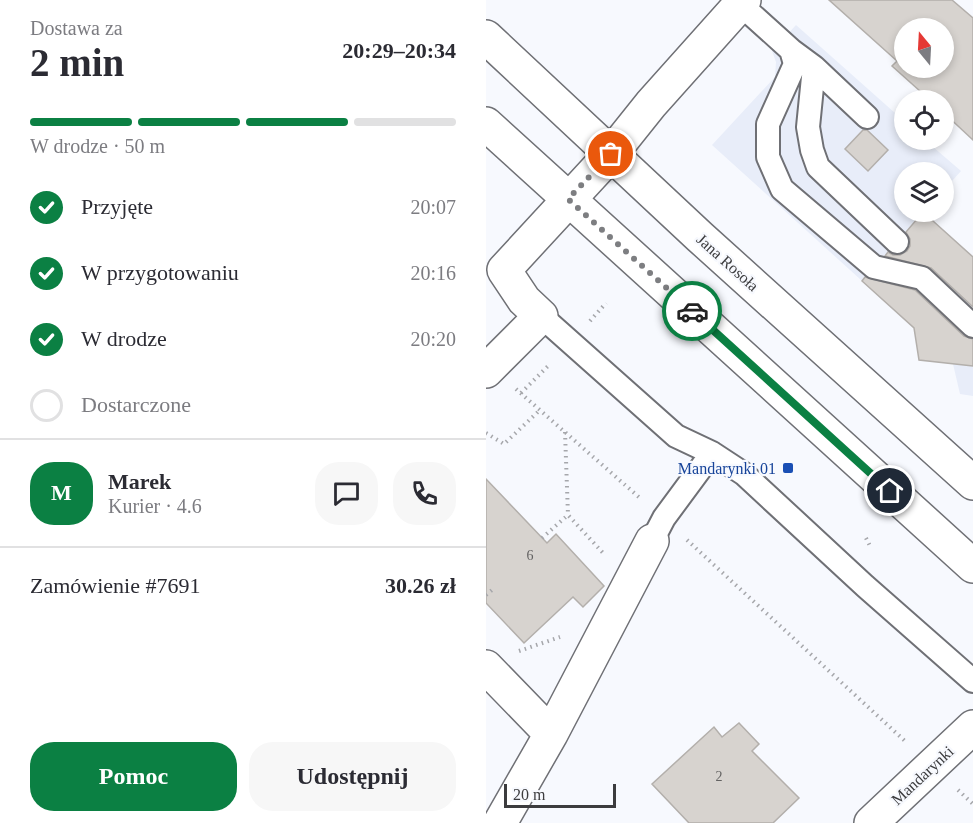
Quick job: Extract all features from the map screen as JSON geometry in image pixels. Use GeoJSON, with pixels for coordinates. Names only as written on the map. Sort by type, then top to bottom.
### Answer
{"type":"FeatureCollection","features":[{"type":"Feature","properties":{"kind":"street"},"geometry":{"type":"LineString","coordinates":[[500,379],[541,316],[524,300],[504,270],[611,154],[651,104],[743,1]]}},
{"type":"Feature","properties":{"kind":"street","name":"Jana Rosoła"},"geometry":{"type":"LineString","coordinates":[[486,37],[700,237],[973,483]]}},
{"type":"Feature","properties":{"kind":"street"},"geometry":{"type":"LineString","coordinates":[[486,124],[973,566]]}},
{"type":"Feature","properties":{"kind":"street"},"geometry":{"type":"LineString","coordinates":[[500,823],[551,734],[658,530]]}},
{"type":"Feature","properties":{"kind":"street"},"geometry":{"type":"LineString","coordinates":[[486,668],[551,734]]}},
{"type":"Feature","properties":{"kind":"street","name":"Mandarynki"},"geometry":{"type":"LineString","coordinates":[[872,823],[973,727]]}},
{"type":"Feature","properties":{"kind":"lane"},"geometry":{"type":"LineString","coordinates":[[743,1],[791,50],[814,67],[867,117]]}},
{"type":"Feature","properties":{"kind":"lane"},"geometry":{"type":"LineString","coordinates":[[791,50],[795,64],[768,124],[768,157],[782,189],[874,267],[922,278],[973,326]]}},
{"type":"Feature","properties":{"kind":"lane"},"geometry":{"type":"LineString","coordinates":[[814,67],[808,127],[812,150],[818,166],[897,242]]}},
{"type":"Feature","properties":{"kind":"lane"},"geometry":{"type":"LineString","coordinates":[[768,124],[808,127]]}},
{"type":"Feature","properties":{"kind":"lane"},"geometry":{"type":"LineString","coordinates":[[541,316],[676,436],[712,453],[744,474],[865,586],[973,681]]}},
{"type":"Feature","properties":{"kind":"lane"},"geometry":{"type":"LineString","coordinates":[[658,530],[712,453]]}},
{"type":"Feature","properties":{"kind":"path"},"geometry":{"type":"LineString","coordinates":[[500,379],[565,432],[658,530],[973,804]]}},
{"type":"Feature","properties":{"kind":"path"},"geometry":{"type":"LineString","coordinates":[[486,433],[504,444],[540,410]]}},
{"type":"Feature","properties":{"kind":"path"},"geometry":{"type":"LineString","coordinates":[[565,432],[568,514],[630,582]]}},
{"type":"Feature","properties":{"kind":"path"},"geometry":{"type":"LineString","coordinates":[[542,538],[568,514]]}},
{"type":"Feature","properties":{"kind":"path"},"geometry":{"type":"LineString","coordinates":[[486,596],[492,590]]}},
{"type":"Feature","properties":{"kind":"path"},"geometry":{"type":"LineString","coordinates":[[514,652],[611,618]]}},
{"type":"Feature","properties":{"kind":"shaded area"},"geometry":{"type":"Polygon","coordinates":[[[796,25],[894,112],[894,150],[937,150],[951,162],[894,162],[894,222],[935,222],[973,257],[973,396],[960,394],[953,364],[919,360],[914,328],[712,145],[775,77],[776,62],[772,51],[796,25]]]}},
{"type":"Feature","properties":{"kind":"shaded area"},"geometry":{"type":"Polygon","coordinates":[[[954,165],[961,171],[954,179],[954,165]]]}},
{"type":"Feature","properties":{"kind":"building"},"geometry":{"type":"Polygon","coordinates":[[[829,0],[952,0],[973,18],[973,140],[954,122],[954,90],[919,90],[905,78],[954,78],[954,18],[894,18],[894,58],[829,0]]]}},
{"type":"Feature","properties":{"kind":"building"},"geometry":{"type":"Polygon","coordinates":[[[863,130],[867,130],[888,150],[868,171],[845,149],[863,130]]]}},
{"type":"Feature","properties":{"kind":"building"},"geometry":{"type":"Polygon","coordinates":[[[914,222],[934,222],[973,257],[973,307],[931,268],[885,256],[888,252],[900,255],[907,251],[910,239],[906,232],[914,222]]]}},
{"type":"Feature","properties":{"kind":"building"},"geometry":{"type":"Polygon","coordinates":[[[865,277],[915,290],[964,336],[973,339],[973,366],[919,360],[914,328],[862,281],[865,277]]]}},
{"type":"Feature","properties":{"kind":"building"},"geometry":{"type":"Polygon","coordinates":[[[486,479],[547,543],[556,534],[604,586],[583,607],[573,597],[524,643],[486,603],[486,479]]]}},
{"type":"Feature","properties":{"kind":"building"},"geometry":{"type":"Polygon","coordinates":[[[739,723],[759,744],[752,751],[799,798],[773,823],[689,823],[652,784],[714,727],[722,737],[739,723]]]}},
{"type":"Feature","properties":{"kind":"way so far"},"geometry":{"type":"LineString","coordinates":[[611,154],[568,199],[692,311]]}},
{"type":"Feature","properties":{"kind":"place","name":"Mandarynki 01"},"geometry":{"type":"Point","coordinates":[788,468]}},
{"type":"Feature","properties":{"kind":"route"},"geometry":{"type":"LineString","coordinates":[[692,311],[890,491]]}}]}
